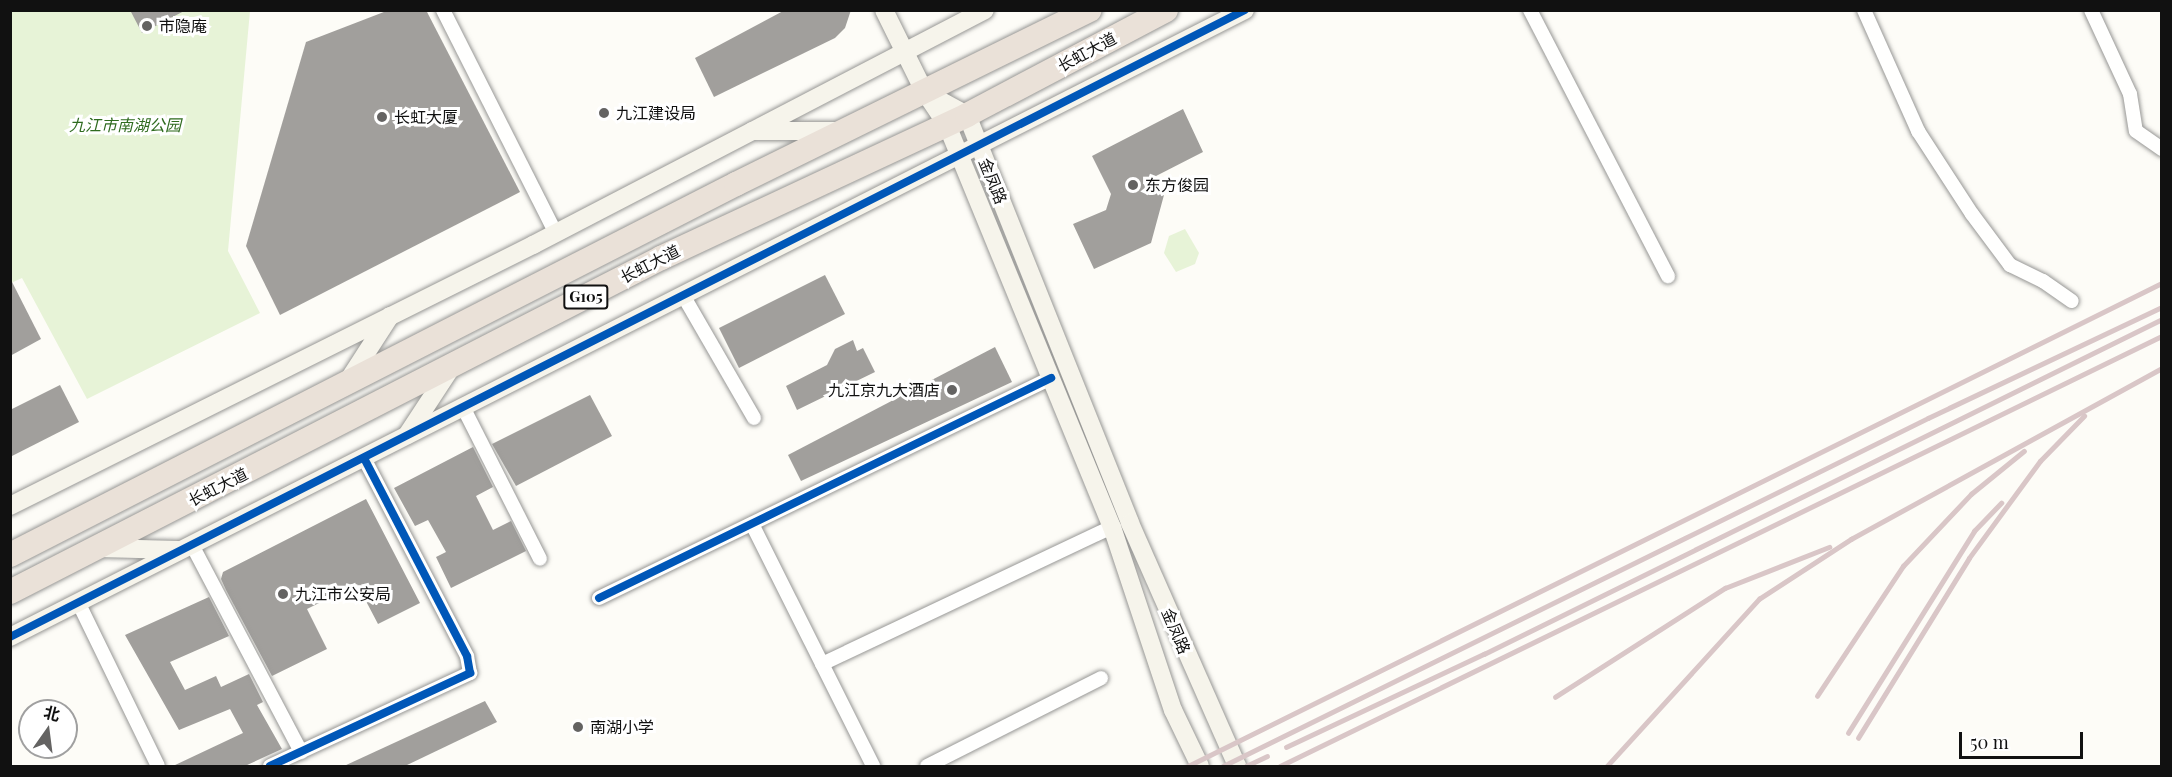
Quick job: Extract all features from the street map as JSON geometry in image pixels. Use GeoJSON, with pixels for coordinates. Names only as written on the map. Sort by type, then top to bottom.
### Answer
{"type":"FeatureCollection","features":[{"type":"Feature","properties":{"kind":"highway","name":"长虹大道"},"geometry":{"type":"LineString","coordinates":[[10,555],[843,131],[1089,10]]}},
{"type":"Feature","properties":{"kind":"highway","name":"长虹大道"},"geometry":{"type":"LineString","coordinates":[[10,592],[451,368],[661,258],[957,120],[1166,10]]}},
{"type":"Feature","properties":{"kind":"street"},"geometry":{"type":"LineString","coordinates":[[442,10],[555,232]]}},
{"type":"Feature","properties":{"kind":"street","name":"金凤路"},"geometry":{"type":"LineString","coordinates":[[884,10],[924,91],[957,120],[979,145],[1130,523],[1237,766]]}},
{"type":"Feature","properties":{"kind":"street"},"geometry":{"type":"LineString","coordinates":[[10,506],[555,232],[985,10]]}},
{"type":"Feature","properties":{"kind":"street"},"geometry":{"type":"LineString","coordinates":[[10,637],[1245,10]]}},
{"type":"Feature","properties":{"kind":"street"},"geometry":{"type":"LineString","coordinates":[[1530,10],[1668,276]]}},
{"type":"Feature","properties":{"kind":"street"},"geometry":{"type":"LineString","coordinates":[[1864,10],[1918,131],[1972,214],[2010,265],[2043,281],[2072,301]]}},
{"type":"Feature","properties":{"kind":"street"},"geometry":{"type":"LineString","coordinates":[[2091,10],[2130,94],[2136,131],[2162,149]]}},
{"type":"Feature","properties":{"kind":"street","name":"金凤路"},"geometry":{"type":"LineString","coordinates":[[957,120],[960,155],[1112,527],[1173,710],[1200,766]]}},
{"type":"Feature","properties":{"kind":"street"},"geometry":{"type":"LineString","coordinates":[[748,131],[843,131]]}},
{"type":"Feature","properties":{"kind":"street"},"geometry":{"type":"LineString","coordinates":[[683,295],[754,418]]}},
{"type":"Feature","properties":{"kind":"street"},"geometry":{"type":"LineString","coordinates":[[345,386],[391,315]]}},
{"type":"Feature","properties":{"kind":"street"},"geometry":{"type":"LineString","coordinates":[[406,436],[451,368]]}},
{"type":"Feature","properties":{"kind":"street"},"geometry":{"type":"LineString","coordinates":[[599,598],[1051,378]]}},
{"type":"Feature","properties":{"kind":"street"},"geometry":{"type":"LineString","coordinates":[[463,407],[540,559]]}},
{"type":"Feature","properties":{"kind":"street"},"geometry":{"type":"LineString","coordinates":[[270,766],[470,673],[462,646],[364,458]]}},
{"type":"Feature","properties":{"kind":"street"},"geometry":{"type":"LineString","coordinates":[[752,524],[873,766]]}},
{"type":"Feature","properties":{"kind":"street"},"geometry":{"type":"LineString","coordinates":[[822,664],[1112,527]]}},
{"type":"Feature","properties":{"kind":"street"},"geometry":{"type":"LineString","coordinates":[[99,548],[187,547]]}},
{"type":"Feature","properties":{"kind":"street"},"geometry":{"type":"LineString","coordinates":[[187,547],[300,752]]}},
{"type":"Feature","properties":{"kind":"street"},"geometry":{"type":"LineString","coordinates":[[78,602],[158,766]]}},
{"type":"Feature","properties":{"kind":"street"},"geometry":{"type":"LineString","coordinates":[[927,766],[1101,678]]}},
{"type":"Feature","properties":{"kind":"green space","name":"九江市南湖公园"},"geometry":{"type":"Polygon","coordinates":[[[11,11],[250,11],[228,251],[260,313],[87,399],[22,278],[11,283],[11,11]]]}},
{"type":"Feature","properties":{"kind":"green space"},"geometry":{"type":"Polygon","coordinates":[[[1185,229],[1199,253],[1195,264],[1176,272],[1164,253],[1169,236],[1185,229]]]}},
{"type":"Feature","properties":{"kind":"building","name":"市隐庵"},"geometry":{"type":"Polygon","coordinates":[[[130,10],[186,10],[142,33],[130,10]]]}},
{"type":"Feature","properties":{"kind":"building","name":"长虹大厦"},"geometry":{"type":"Polygon","coordinates":[[[389,10],[426,10],[520,192],[280,315],[246,246],[306,42],[389,10]]]}},
{"type":"Feature","properties":{"kind":"building"},"geometry":{"type":"Polygon","coordinates":[[[785,10],[851,10],[845,28],[835,38],[714,97],[695,58],[785,10]]]}},
{"type":"Feature","properties":{"kind":"building","name":"东方俊园"},"geometry":{"type":"Polygon","coordinates":[[[1183,109],[1203,152],[1156,176],[1164,195],[1151,243],[1094,269],[1073,224],[1106,210],[1111,194],[1092,156],[1183,109]]]}},
{"type":"Feature","properties":{"kind":"building"},"geometry":{"type":"Polygon","coordinates":[[[825,275],[845,314],[739,368],[719,328],[825,275]]]}},
{"type":"Feature","properties":{"kind":"building"},"geometry":{"type":"Polygon","coordinates":[[[10,278],[41,339],[10,356],[10,278]]]}},
{"type":"Feature","properties":{"kind":"building"},"geometry":{"type":"Polygon","coordinates":[[[853,340],[857,351],[863,348],[875,372],[797,410],[786,386],[827,365],[835,349],[853,340]]]}},
{"type":"Feature","properties":{"kind":"building"},"geometry":{"type":"Polygon","coordinates":[[[995,347],[1012,382],[801,481],[788,455],[995,347]]]}},
{"type":"Feature","properties":{"kind":"building"},"geometry":{"type":"Polygon","coordinates":[[[60,385],[79,422],[10,457],[10,410],[60,385]]]}},
{"type":"Feature","properties":{"kind":"building"},"geometry":{"type":"Polygon","coordinates":[[[590,395],[612,436],[516,486],[492,444],[590,395]]]}},
{"type":"Feature","properties":{"kind":"building"},"geometry":{"type":"Polygon","coordinates":[[[473,447],[493,487],[476,496],[493,530],[511,521],[526,551],[451,588],[436,557],[446,552],[428,520],[415,526],[394,488],[473,447]]]}},
{"type":"Feature","properties":{"kind":"building","name":"九江市公安局"},"geometry":{"type":"Polygon","coordinates":[[[366,499],[420,603],[378,624],[357,584],[307,609],[327,649],[272,676],[226,590],[221,579],[223,572],[366,499]]]}},
{"type":"Feature","properties":{"kind":"building"},"geometry":{"type":"Polygon","coordinates":[[[209,597],[229,636],[170,662],[185,690],[216,676],[221,687],[249,674],[263,702],[257,705],[282,749],[245,766],[173,766],[243,733],[230,709],[179,730],[125,635],[209,597]]]}},
{"type":"Feature","properties":{"kind":"building"},"geometry":{"type":"Polygon","coordinates":[[[485,701],[497,722],[405,766],[344,766],[485,701]]]}},
{"type":"Feature","properties":{"kind":"railway"},"geometry":{"type":"LineString","coordinates":[[1188,766],[2162,283]]}},
{"type":"Feature","properties":{"kind":"railway"},"geometry":{"type":"LineString","coordinates":[[1223,766],[1928,418],[2162,307]]}},
{"type":"Feature","properties":{"kind":"railway"},"geometry":{"type":"LineString","coordinates":[[1286,747],[1484,654],[2162,319]]}},
{"type":"Feature","properties":{"kind":"railway"},"geometry":{"type":"LineString","coordinates":[[1280,766],[2162,336]]}},
{"type":"Feature","properties":{"kind":"railway"},"geometry":{"type":"LineString","coordinates":[[1607,766],[1759,599],[1851,539],[2162,368]]}},
{"type":"Feature","properties":{"kind":"railway"},"geometry":{"type":"LineString","coordinates":[[1858,738],[1969,558],[2040,461],[2084,416]]}},
{"type":"Feature","properties":{"kind":"railway"},"geometry":{"type":"LineString","coordinates":[[1817,696],[1903,566],[1971,494],[2024,451]]}},
{"type":"Feature","properties":{"kind":"railway"},"geometry":{"type":"LineString","coordinates":[[1848,733],[1974,531],[2001,503]]}},
{"type":"Feature","properties":{"kind":"railway"},"geometry":{"type":"LineString","coordinates":[[1555,697],[1725,588],[1829,547]]}},
{"type":"Feature","properties":{"kind":"railway"},"geometry":{"type":"LineString","coordinates":[[1246,766],[1267,756]]}},
{"type":"Feature","properties":{"kind":"cycle path"},"geometry":{"type":"LineString","coordinates":[[10,637],[1245,10]]}},
{"type":"Feature","properties":{"kind":"cycle path"},"geometry":{"type":"LineString","coordinates":[[599,598],[1051,378]]}},
{"type":"Feature","properties":{"kind":"cycle path"},"geometry":{"type":"LineString","coordinates":[[270,766],[470,673],[467,656],[364,458]]}},
{"type":"Feature","properties":{"kind":"place","name":"市隐庵"},"geometry":{"type":"Point","coordinates":[147,26]}},
{"type":"Feature","properties":{"kind":"place","name":"九江建设局"},"geometry":{"type":"Point","coordinates":[604,113]}},
{"type":"Feature","properties":{"kind":"place","name":"长虹大厦"},"geometry":{"type":"Point","coordinates":[382,117]}},
{"type":"Feature","properties":{"kind":"place","name":"东方俊园"},"geometry":{"type":"Point","coordinates":[1133,185]}},
{"type":"Feature","properties":{"kind":"place","name":"九江京九大酒店"},"geometry":{"type":"Point","coordinates":[952,390]}},
{"type":"Feature","properties":{"kind":"place","name":"九江市公安局"},"geometry":{"type":"Point","coordinates":[283,594]}},
{"type":"Feature","properties":{"kind":"place","name":"南湖小学"},"geometry":{"type":"Point","coordinates":[578,727]}}]}
